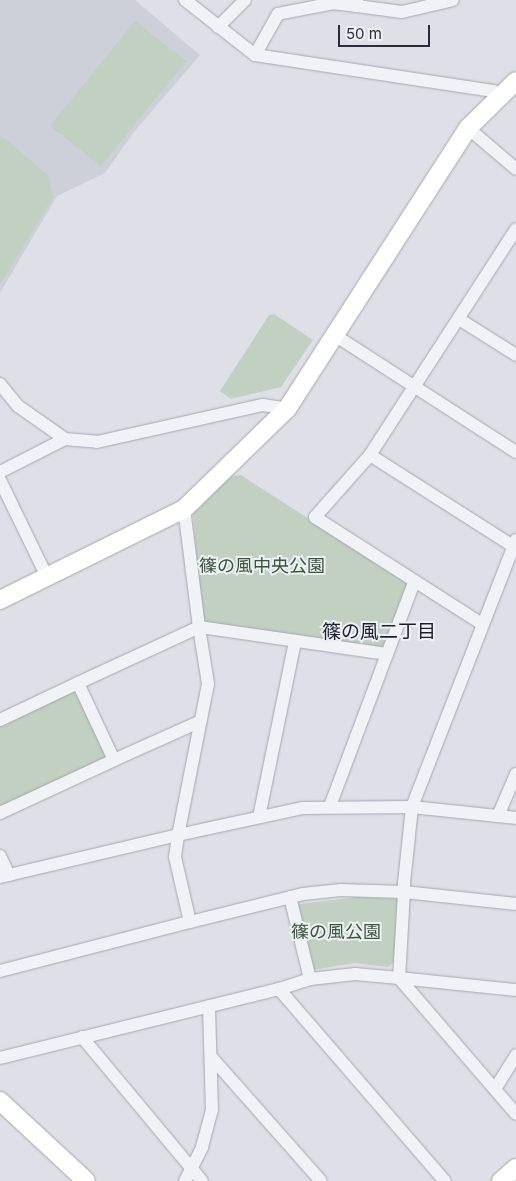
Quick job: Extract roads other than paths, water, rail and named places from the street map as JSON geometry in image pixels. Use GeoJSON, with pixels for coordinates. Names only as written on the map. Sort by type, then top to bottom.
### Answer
{"type":"FeatureCollection","features":[{"type":"Feature","properties":{"kind":"street"},"geometry":{"type":"LineString","coordinates":[[185,0],[255,55],[493,91],[500,96]]}},
{"type":"Feature","properties":{"kind":"street"},"geometry":{"type":"LineString","coordinates":[[218,26],[245,0]]}},
{"type":"Feature","properties":{"kind":"street"},"geometry":{"type":"LineString","coordinates":[[255,55],[278,14],[334,3],[357,3],[402,12],[453,0]]}},
{"type":"Feature","properties":{"kind":"street"},"geometry":{"type":"LineString","coordinates":[[0,600],[184,509],[287,409],[336,336],[468,128],[516,81]]}},
{"type":"Feature","properties":{"kind":"street"},"geometry":{"type":"LineString","coordinates":[[468,128],[516,169]]}},
{"type":"Feature","properties":{"kind":"street"},"geometry":{"type":"LineString","coordinates":[[482,624],[414,583],[315,517],[370,455],[516,228]]}},
{"type":"Feature","properties":{"kind":"street"},"geometry":{"type":"LineString","coordinates":[[459,319],[516,355]]}},
{"type":"Feature","properties":{"kind":"street"},"geometry":{"type":"LineString","coordinates":[[336,336],[516,452]]}},
{"type":"Feature","properties":{"kind":"street"},"geometry":{"type":"LineString","coordinates":[[0,384],[18,406],[65,439],[96,442],[263,405],[287,409]]}},
{"type":"Feature","properties":{"kind":"street"},"geometry":{"type":"LineString","coordinates":[[0,472],[65,439]]}},
{"type":"Feature","properties":{"kind":"street"},"geometry":{"type":"LineString","coordinates":[[370,455],[515,544],[482,624],[412,807],[404,892],[399,978],[516,1114]]}},
{"type":"Feature","properties":{"kind":"street"},"geometry":{"type":"LineString","coordinates":[[0,480],[47,577]]}},
{"type":"Feature","properties":{"kind":"street"},"geometry":{"type":"LineString","coordinates":[[184,509],[208,684],[199,722],[175,857],[190,922]]}},
{"type":"Feature","properties":{"kind":"street"},"geometry":{"type":"LineString","coordinates":[[330,806],[414,583]]}},
{"type":"Feature","properties":{"kind":"street"},"geometry":{"type":"LineString","coordinates":[[0,720],[199,628],[387,654]]}},
{"type":"Feature","properties":{"kind":"street"},"geometry":{"type":"LineString","coordinates":[[259,817],[295,641]]}},
{"type":"Feature","properties":{"kind":"street"},"geometry":{"type":"LineString","coordinates":[[78,683],[114,760]]}},
{"type":"Feature","properties":{"kind":"street"},"geometry":{"type":"LineString","coordinates":[[0,813],[199,722]]}},
{"type":"Feature","properties":{"kind":"street"},"geometry":{"type":"LineString","coordinates":[[498,816],[516,774]]}},
{"type":"Feature","properties":{"kind":"street"},"geometry":{"type":"LineString","coordinates":[[0,856],[4,876],[259,817],[303,808],[330,806],[412,807],[516,818]]}},
{"type":"Feature","properties":{"kind":"street"},"geometry":{"type":"LineString","coordinates":[[0,971],[290,897],[341,890],[404,892],[516,904]]}},
{"type":"Feature","properties":{"kind":"street"},"geometry":{"type":"LineString","coordinates":[[290,897],[310,979]]}},
{"type":"Feature","properties":{"kind":"street"},"geometry":{"type":"LineString","coordinates":[[0,1058],[278,989],[310,979],[355,974],[516,990]]}},
{"type":"Feature","properties":{"kind":"street"},"geometry":{"type":"LineString","coordinates":[[278,989],[445,1181]]}},
{"type":"Feature","properties":{"kind":"street"},"geometry":{"type":"LineString","coordinates":[[185,1181],[202,1147],[212,1110],[209,1006]]}},
{"type":"Feature","properties":{"kind":"street"},"geometry":{"type":"LineString","coordinates":[[82,1037],[202,1181]]}},
{"type":"Feature","properties":{"kind":"street"},"geometry":{"type":"LineString","coordinates":[[495,1089],[516,1055]]}},
{"type":"Feature","properties":{"kind":"street"},"geometry":{"type":"LineString","coordinates":[[212,1058],[320,1181]]}},
{"type":"Feature","properties":{"kind":"street"},"geometry":{"type":"LineString","coordinates":[[0,1101],[86,1181]]}},
{"type":"Feature","properties":{"kind":"street"},"geometry":{"type":"LineString","coordinates":[[501,1181],[516,1168]]}},
{"type":"Feature","properties":{"kind":"district","name":"篠の風二丁目"},"geometry":{"type":"Point","coordinates":[379,632]}},
{"type":"Feature","properties":{"kind":"park label","name":"篠の風中央公園"},"geometry":{"type":"Point","coordinates":[262,566]}},
{"type":"Feature","properties":{"kind":"park label","name":"篠の風公園"},"geometry":{"type":"Point","coordinates":[336,932]}}]}
